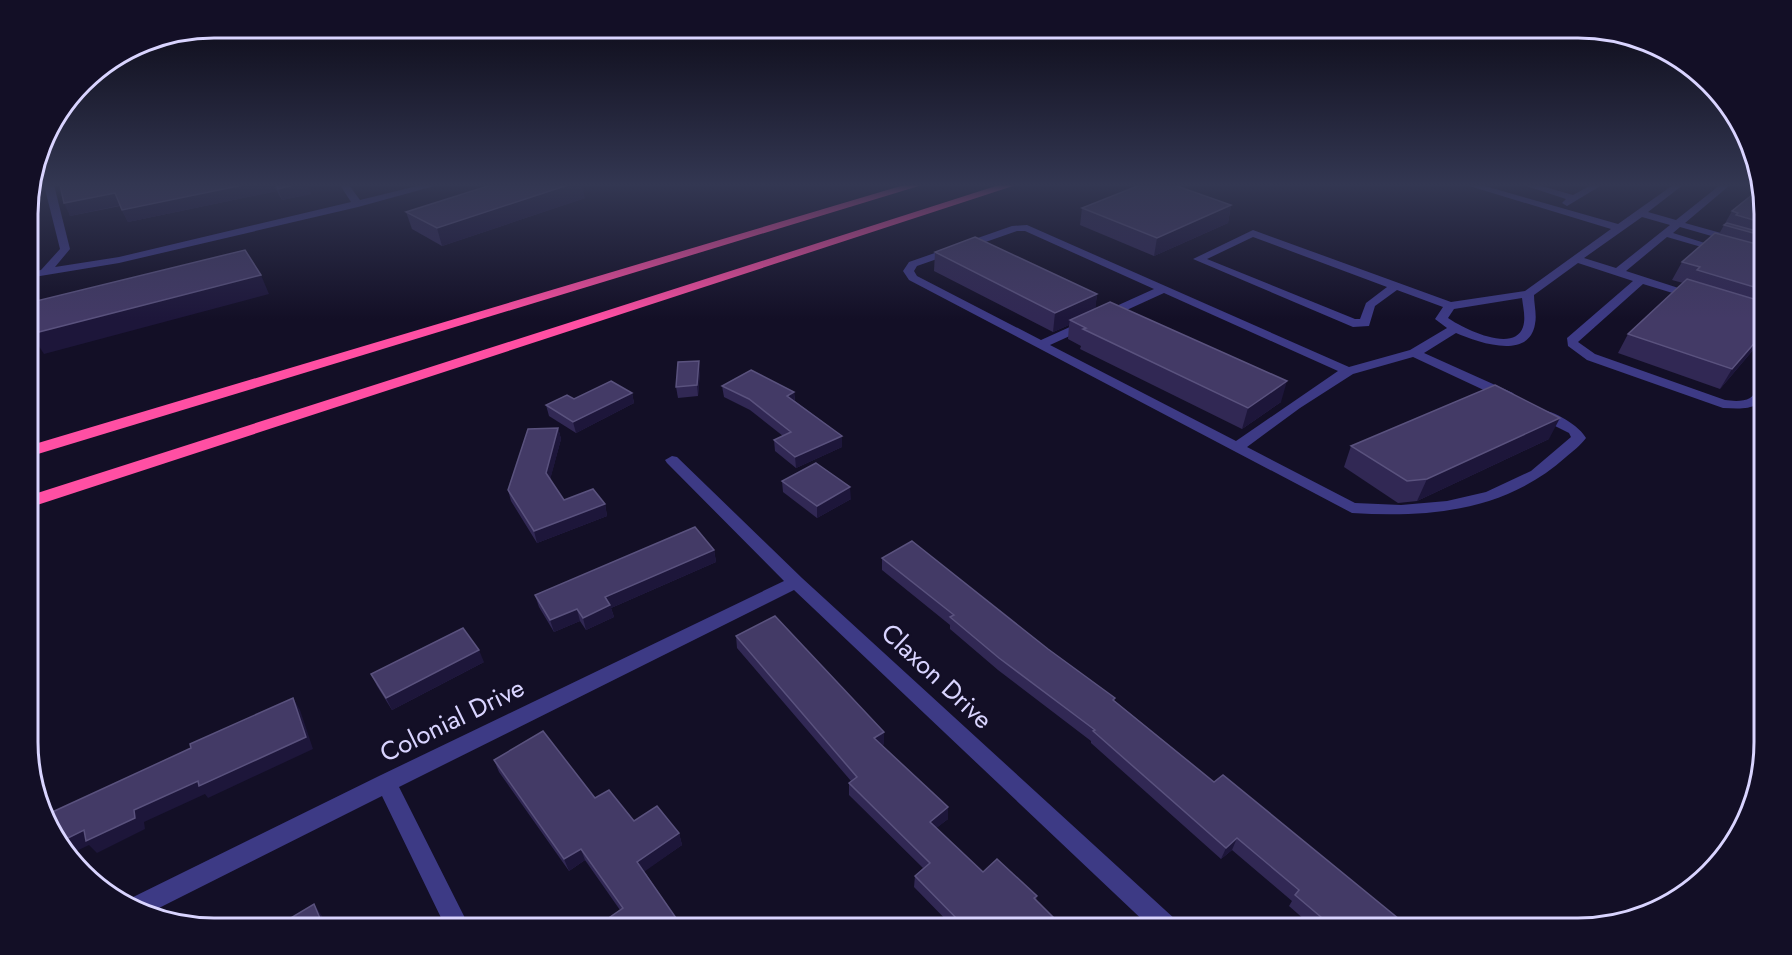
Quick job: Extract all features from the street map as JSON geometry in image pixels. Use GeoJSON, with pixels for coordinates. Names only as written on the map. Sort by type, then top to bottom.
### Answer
{"type":"FeatureCollection","features":[{"type":"Feature","properties":{"kind":"highway"},"geometry":{"type":"LineString","coordinates":[[38,449],[770,230]]}},
{"type":"Feature","properties":{"kind":"highway"},"geometry":{"type":"LineString","coordinates":[[38,499],[873,230]]}},
{"type":"Feature","properties":{"kind":"street"},"geometry":{"type":"LineString","coordinates":[[44,273],[65,249],[60,230]]}},
{"type":"Feature","properties":{"kind":"street"},"geometry":{"type":"LineString","coordinates":[[38,274],[126,258],[248,230]]}},
{"type":"Feature","properties":{"kind":"street"},"geometry":{"type":"LineString","coordinates":[[1012,230],[913,264],[908,271],[913,278],[1352,508],[1404,512],[1470,504],[1536,474],[1579,438],[1575,430],[1414,353]]}},
{"type":"Feature","properties":{"kind":"street"},"geometry":{"type":"LineString","coordinates":[[1030,230],[1347,371]]}},
{"type":"Feature","properties":{"kind":"street"},"geometry":{"type":"LineString","coordinates":[[1395,286],[1370,305],[1365,323],[1353,323],[1198,259],[1253,233],[1450,306],[1528,294],[1617,230]]}},
{"type":"Feature","properties":{"kind":"street"},"geometry":{"type":"LineString","coordinates":[[1618,272],[1672,230]]}},
{"type":"Feature","properties":{"kind":"street"},"geometry":{"type":"LineString","coordinates":[[1699,230],[1754,245]]}},
{"type":"Feature","properties":{"kind":"street"},"geometry":{"type":"LineString","coordinates":[[1667,234],[1731,253]]}},
{"type":"Feature","properties":{"kind":"street"},"geometry":{"type":"LineString","coordinates":[[1576,259],[1708,301]]}},
{"type":"Feature","properties":{"kind":"street"},"geometry":{"type":"LineString","coordinates":[[1641,280],[1573,338],[1576,348],[1591,357],[1723,404],[1739,405],[1754,401]]}},
{"type":"Feature","properties":{"kind":"street"},"geometry":{"type":"LineString","coordinates":[[1040,345],[1163,289]]}},
{"type":"Feature","properties":{"kind":"street"},"geometry":{"type":"LineString","coordinates":[[1450,306],[1441,319],[1453,330],[1482,340],[1512,342],[1524,337],[1529,328],[1528,294]]}},
{"type":"Feature","properties":{"kind":"street"},"geometry":{"type":"LineString","coordinates":[[1236,448],[1347,371],[1414,353],[1453,330]]}},
{"type":"Feature","properties":{"kind":"street","name":"Claxon Drive"},"geometry":{"type":"LineString","coordinates":[[672,460],[796,582],[1157,917]]}},
{"type":"Feature","properties":{"kind":"street","name":"Colonial Drive"},"geometry":{"type":"LineString","coordinates":[[145,903],[796,582]]}},
{"type":"Feature","properties":{"kind":"street"},"geometry":{"type":"LineString","coordinates":[[387,782],[453,918]]}},
{"type":"Feature","properties":{"kind":"building"},"geometry":{"type":"Polygon","coordinates":[[[1136,230],[1176,230],[1157,238],[1136,230]]]}},
{"type":"Feature","properties":{"kind":"building"},"geometry":{"type":"Polygon","coordinates":[[[1741,230],[1754,230],[1754,233],[1741,230]]]}},
{"type":"Feature","properties":{"kind":"building"},"geometry":{"type":"Polygon","coordinates":[[[1715,233],[1754,243],[1754,287],[1697,270],[1700,267],[1682,262],[1715,233]]]}},
{"type":"Feature","properties":{"kind":"building"},"geometry":{"type":"Polygon","coordinates":[[[975,237],[1097,294],[1055,313],[935,252],[975,237]]]}},
{"type":"Feature","properties":{"kind":"building"},"geometry":{"type":"Polygon","coordinates":[[[245,250],[261,275],[38,332],[38,301],[245,250]]]}},
{"type":"Feature","properties":{"kind":"building"},"geometry":{"type":"Polygon","coordinates":[[[1687,279],[1754,299],[1754,344],[1732,369],[1628,334],[1687,279]]]}},
{"type":"Feature","properties":{"kind":"building"},"geometry":{"type":"Polygon","coordinates":[[[1110,302],[1287,381],[1248,408],[1083,329],[1086,328],[1070,320],[1110,302]]]}},
{"type":"Feature","properties":{"kind":"building"},"geometry":{"type":"Polygon","coordinates":[[[699,361],[697,385],[676,387],[678,362],[699,361]]]}},
{"type":"Feature","properties":{"kind":"building"},"geometry":{"type":"Polygon","coordinates":[[[751,370],[794,392],[787,396],[842,436],[795,457],[774,440],[791,432],[749,399],[722,386],[751,370]]]}},
{"type":"Feature","properties":{"kind":"building"},"geometry":{"type":"Polygon","coordinates":[[[611,381],[632,393],[573,422],[546,405],[567,395],[574,399],[611,381]]]}},
{"type":"Feature","properties":{"kind":"building"},"geometry":{"type":"Polygon","coordinates":[[[1495,385],[1560,418],[1427,479],[1407,481],[1351,446],[1495,385]]]}},
{"type":"Feature","properties":{"kind":"building"},"geometry":{"type":"Polygon","coordinates":[[[558,428],[546,473],[564,500],[593,489],[605,504],[534,531],[508,490],[528,429],[558,428]]]}},
{"type":"Feature","properties":{"kind":"building"},"geometry":{"type":"Polygon","coordinates":[[[816,463],[850,487],[817,506],[782,481],[816,463]]]}},
{"type":"Feature","properties":{"kind":"building"},"geometry":{"type":"Polygon","coordinates":[[[695,527],[714,550],[605,597],[610,605],[583,618],[577,609],[550,620],[535,595],[695,527]]]}},
{"type":"Feature","properties":{"kind":"building"},"geometry":{"type":"Polygon","coordinates":[[[912,541],[1048,649],[1115,698],[1113,700],[1214,782],[1223,775],[1397,917],[1321,917],[1295,895],[1299,890],[1237,838],[1226,848],[1093,731],[1095,730],[999,658],[950,617],[954,615],[882,558],[912,541]]]}},
{"type":"Feature","properties":{"kind":"building"},"geometry":{"type":"Polygon","coordinates":[[[775,616],[884,732],[874,738],[948,807],[930,822],[983,872],[997,859],[1037,896],[1034,898],[1053,917],[956,917],[915,876],[930,863],[849,783],[857,777],[736,636],[775,616]]]}},
{"type":"Feature","properties":{"kind":"building"},"geometry":{"type":"Polygon","coordinates":[[[463,628],[479,650],[386,698],[371,674],[463,628]]]}},
{"type":"Feature","properties":{"kind":"building"},"geometry":{"type":"Polygon","coordinates":[[[293,698],[306,737],[199,786],[198,781],[134,810],[135,818],[86,841],[84,830],[67,839],[52,812],[191,748],[190,744],[293,698]]]}},
{"type":"Feature","properties":{"kind":"building"},"geometry":{"type":"Polygon","coordinates":[[[543,731],[595,798],[609,790],[634,821],[657,806],[679,833],[637,862],[676,918],[609,918],[623,908],[581,849],[564,859],[494,760],[543,731]]]}},
{"type":"Feature","properties":{"kind":"building"},"geometry":{"type":"Polygon","coordinates":[[[314,904],[320,918],[291,918],[314,904]]]}}]}
